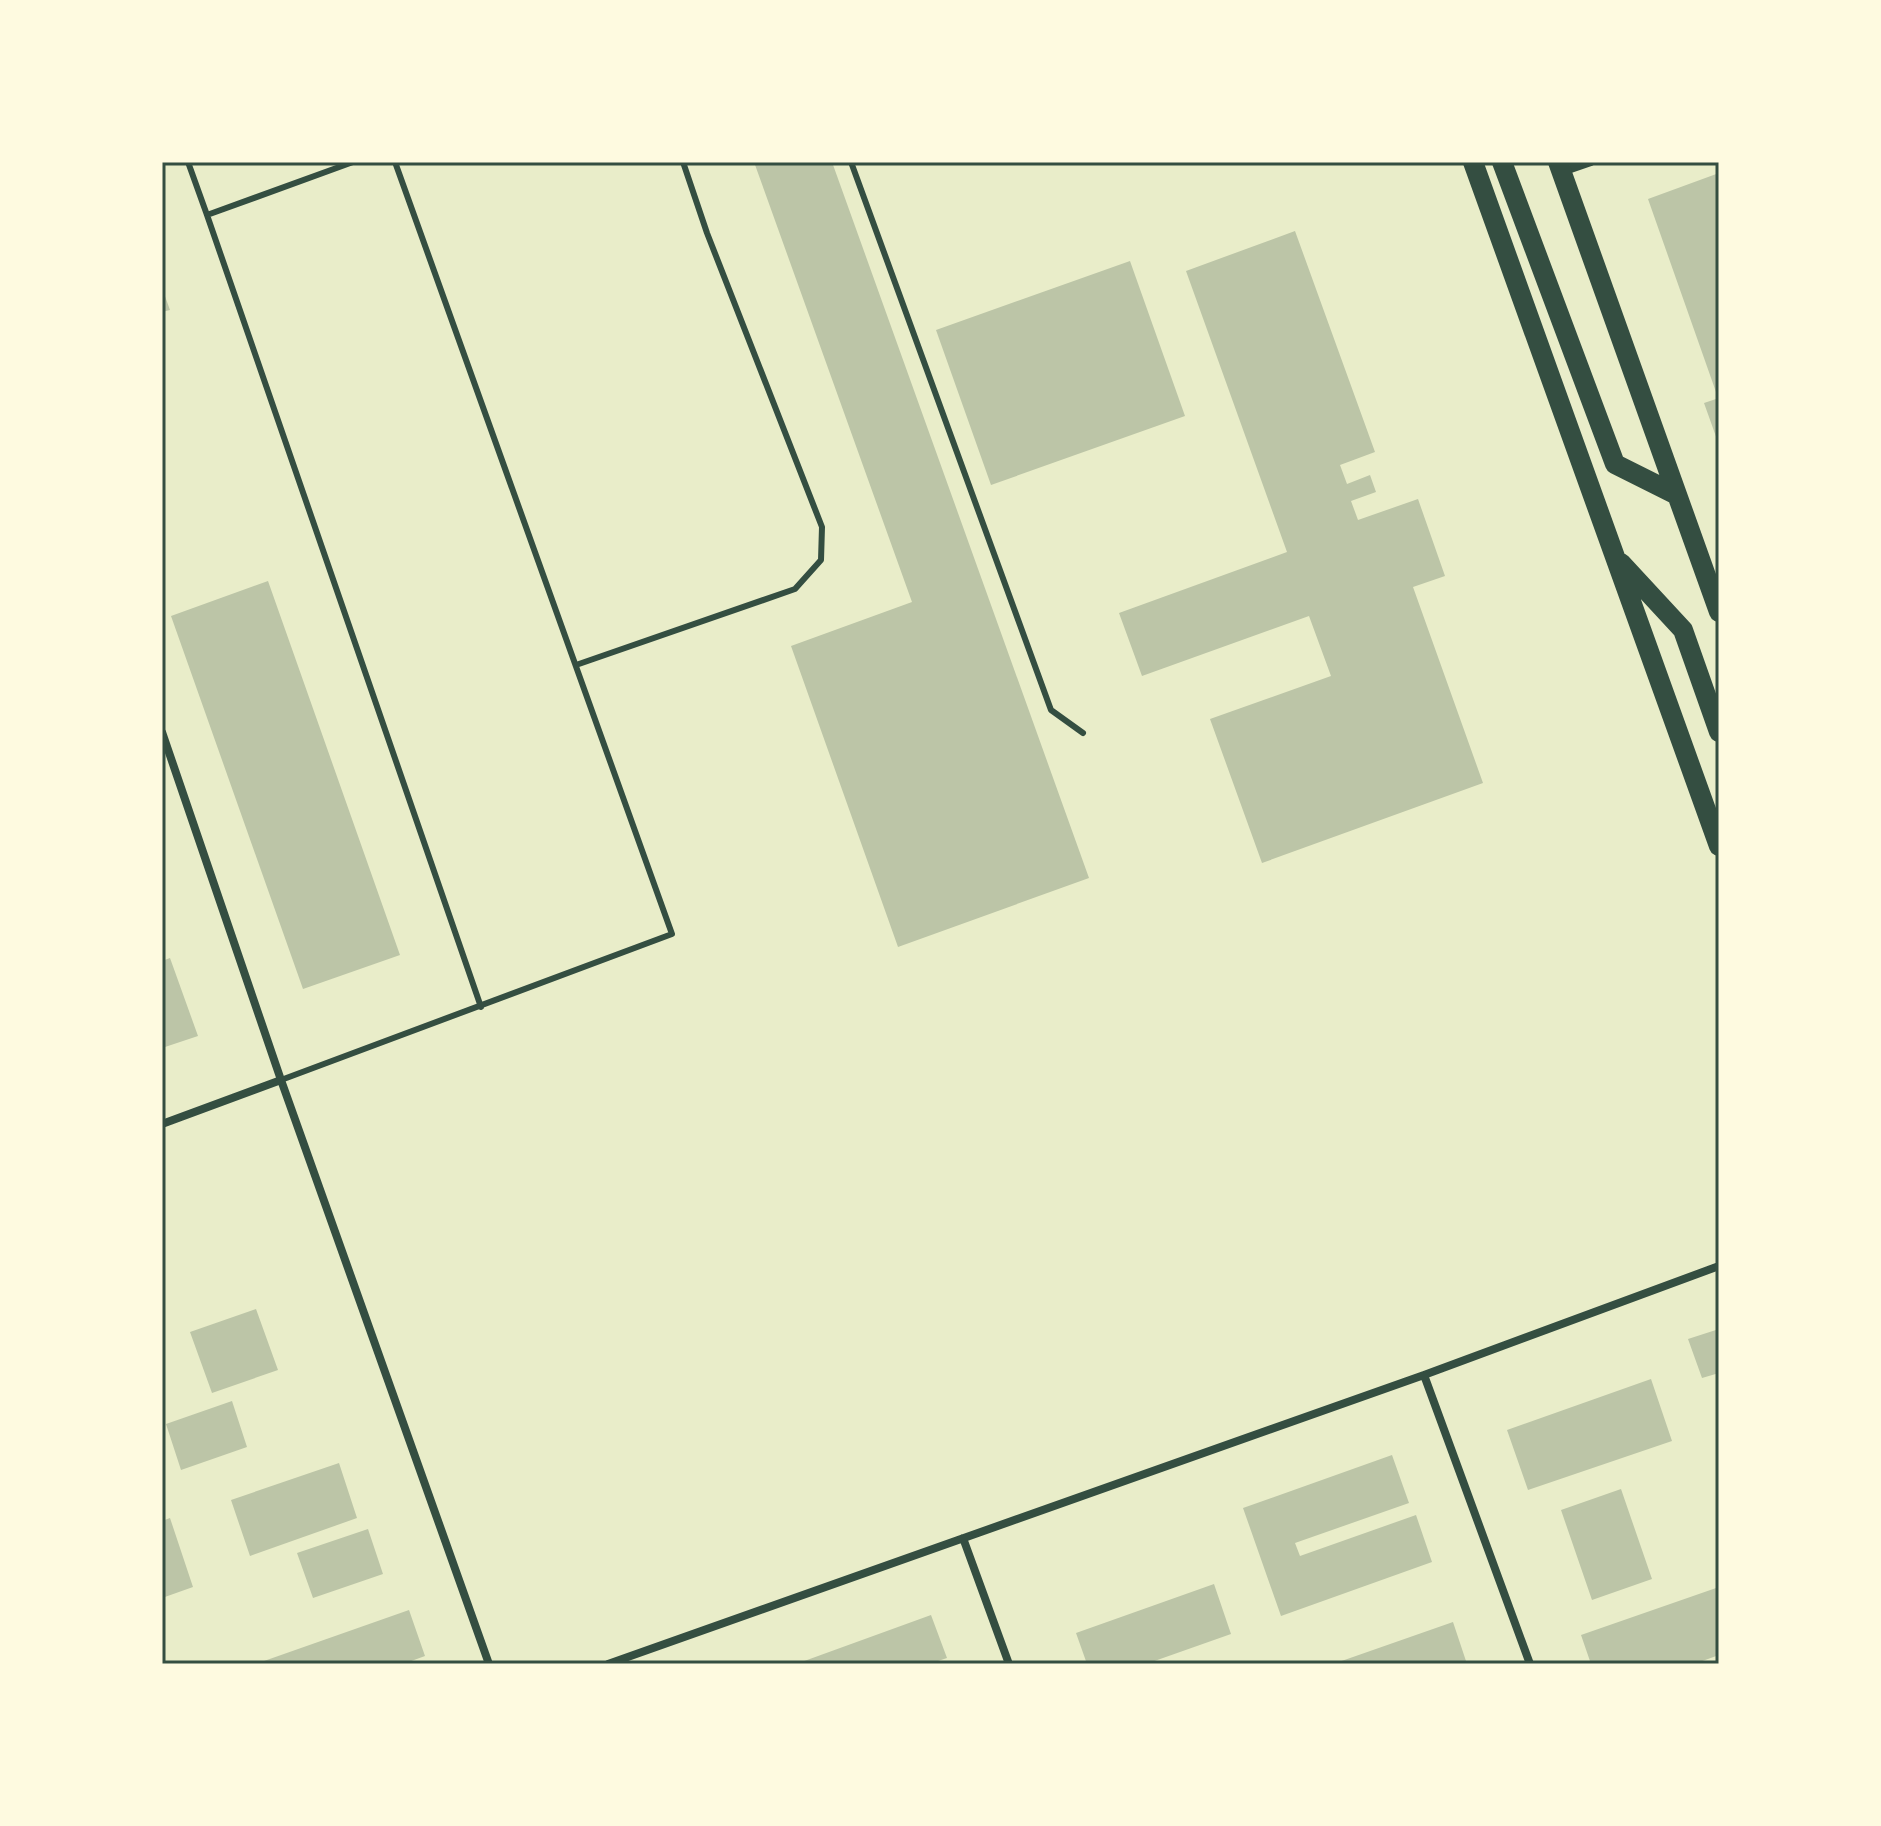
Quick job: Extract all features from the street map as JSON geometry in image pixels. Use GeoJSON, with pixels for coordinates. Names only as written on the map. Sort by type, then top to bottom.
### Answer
{"type":"FeatureCollection","features":[{"type":"Feature","properties":{"kind":"main road"},"geometry":{"type":"LineString","coordinates":[[1473,162],[1719,846]]}},
{"type":"Feature","properties":{"kind":"main road"},"geometry":{"type":"LineString","coordinates":[[1502,162],[1615,464],[1677,495]]}},
{"type":"Feature","properties":{"kind":"main road"},"geometry":{"type":"LineString","coordinates":[[1560,167],[1719,612]]}},
{"type":"Feature","properties":{"kind":"main road"},"geometry":{"type":"LineString","coordinates":[[1614,555],[1683,630],[1719,732]]}},
{"type":"Feature","properties":{"kind":"street"},"geometry":{"type":"LineString","coordinates":[[1560,167],[1591,162]]}},
{"type":"Feature","properties":{"kind":"street"},"geometry":{"type":"LineString","coordinates":[[162,732],[281,1080],[489,1664]]}},
{"type":"Feature","properties":{"kind":"street"},"geometry":{"type":"LineString","coordinates":[[162,1124],[281,1080]]}},
{"type":"Feature","properties":{"kind":"street"},"geometry":{"type":"LineString","coordinates":[[608,1664],[1424,1375],[1719,1266]]}},
{"type":"Feature","properties":{"kind":"street"},"geometry":{"type":"LineString","coordinates":[[1424,1375],[1530,1664]]}},
{"type":"Feature","properties":{"kind":"street"},"geometry":{"type":"LineString","coordinates":[[963,1538],[1009,1664]]}},
{"type":"Feature","properties":{"kind":"lane"},"geometry":{"type":"LineString","coordinates":[[188,162],[481,1007]]}},
{"type":"Feature","properties":{"kind":"lane"},"geometry":{"type":"LineString","coordinates":[[207,215],[353,162]]}},
{"type":"Feature","properties":{"kind":"lane"},"geometry":{"type":"LineString","coordinates":[[281,1080],[672,934],[395,162]]}},
{"type":"Feature","properties":{"kind":"lane"},"geometry":{"type":"LineString","coordinates":[[576,665],[795,589],[821,560],[822,527],[713,248],[683,162]]}},
{"type":"Feature","properties":{"kind":"lane"},"geometry":{"type":"LineString","coordinates":[[851,162],[1051,710],[1083,733]]}},
{"type":"Feature","properties":{"kind":"building"},"geometry":{"type":"Polygon","coordinates":[[[754,162],[832,162],[1089,878],[898,947],[791,646],[912,602],[754,162]]]}},
{"type":"Feature","properties":{"kind":"building"},"geometry":{"type":"Polygon","coordinates":[[[1719,173],[1719,391],[1716,392],[1648,199],[1719,173]]]}},
{"type":"Feature","properties":{"kind":"building"},"geometry":{"type":"Polygon","coordinates":[[[1295,231],[1375,452],[1340,465],[1347,484],[1370,475],[1376,492],[1351,501],[1358,520],[1418,499],[1445,576],[1413,587],[1483,783],[1262,863],[1210,719],[1331,676],[1309,616],[1142,676],[1119,613],[1287,552],[1186,271],[1295,231]]]}},
{"type":"Feature","properties":{"kind":"building"},"geometry":{"type":"Polygon","coordinates":[[[1130,261],[1185,416],[991,485],[936,330],[1130,261]]]}},
{"type":"Feature","properties":{"kind":"building"},"geometry":{"type":"Polygon","coordinates":[[[162,288],[170,310],[162,312],[162,288]]]}},
{"type":"Feature","properties":{"kind":"building"},"geometry":{"type":"Polygon","coordinates":[[[1719,398],[1719,445],[1704,403],[1719,398]]]}},
{"type":"Feature","properties":{"kind":"building"},"geometry":{"type":"Polygon","coordinates":[[[268,581],[400,955],[303,989],[171,616],[268,581]]]}},
{"type":"Feature","properties":{"kind":"building"},"geometry":{"type":"Polygon","coordinates":[[[170,958],[198,1036],[162,1048],[162,961],[170,958]]]}},
{"type":"Feature","properties":{"kind":"building"},"geometry":{"type":"Polygon","coordinates":[[[256,1309],[278,1370],[212,1393],[190,1332],[256,1309]]]}},
{"type":"Feature","properties":{"kind":"building"},"geometry":{"type":"Polygon","coordinates":[[[1719,1329],[1719,1373],[1702,1378],[1688,1339],[1719,1329]]]}},
{"type":"Feature","properties":{"kind":"building"},"geometry":{"type":"Polygon","coordinates":[[[1651,1379],[1672,1441],[1528,1490],[1507,1430],[1651,1379]]]}},
{"type":"Feature","properties":{"kind":"building"},"geometry":{"type":"Polygon","coordinates":[[[232,1401],[247,1447],[181,1470],[166,1424],[232,1401]]]}},
{"type":"Feature","properties":{"kind":"building"},"geometry":{"type":"Polygon","coordinates":[[[1392,1455],[1409,1503],[1295,1543],[1300,1556],[1416,1515],[1432,1562],[1281,1616],[1243,1508],[1392,1455]]]}},
{"type":"Feature","properties":{"kind":"building"},"geometry":{"type":"Polygon","coordinates":[[[339,1463],[357,1518],[250,1556],[231,1500],[339,1463]]]}},
{"type":"Feature","properties":{"kind":"building"},"geometry":{"type":"Polygon","coordinates":[[[1621,1489],[1652,1579],[1592,1600],[1561,1510],[1621,1489]]]}},
{"type":"Feature","properties":{"kind":"building"},"geometry":{"type":"Polygon","coordinates":[[[170,1518],[193,1587],[162,1598],[162,1521],[170,1518]]]}},
{"type":"Feature","properties":{"kind":"building"},"geometry":{"type":"Polygon","coordinates":[[[368,1529],[383,1574],[313,1598],[297,1553],[368,1529]]]}},
{"type":"Feature","properties":{"kind":"building"},"geometry":{"type":"Polygon","coordinates":[[[1214,1584],[1231,1634],[1146,1664],[1087,1664],[1076,1633],[1214,1584]]]}},
{"type":"Feature","properties":{"kind":"building"},"geometry":{"type":"Polygon","coordinates":[[[1719,1587],[1719,1655],[1694,1664],[1591,1664],[1581,1635],[1719,1587]]]}},
{"type":"Feature","properties":{"kind":"building"},"geometry":{"type":"Polygon","coordinates":[[[409,1610],[425,1656],[403,1664],[265,1664],[264,1661],[409,1610]]]}},
{"type":"Feature","properties":{"kind":"building"},"geometry":{"type":"Polygon","coordinates":[[[931,1615],[947,1658],[929,1664],[796,1664],[931,1615]]]}},
{"type":"Feature","properties":{"kind":"building"},"geometry":{"type":"Polygon","coordinates":[[[1453,1622],[1467,1664],[1333,1664],[1453,1622]]]}}]}
